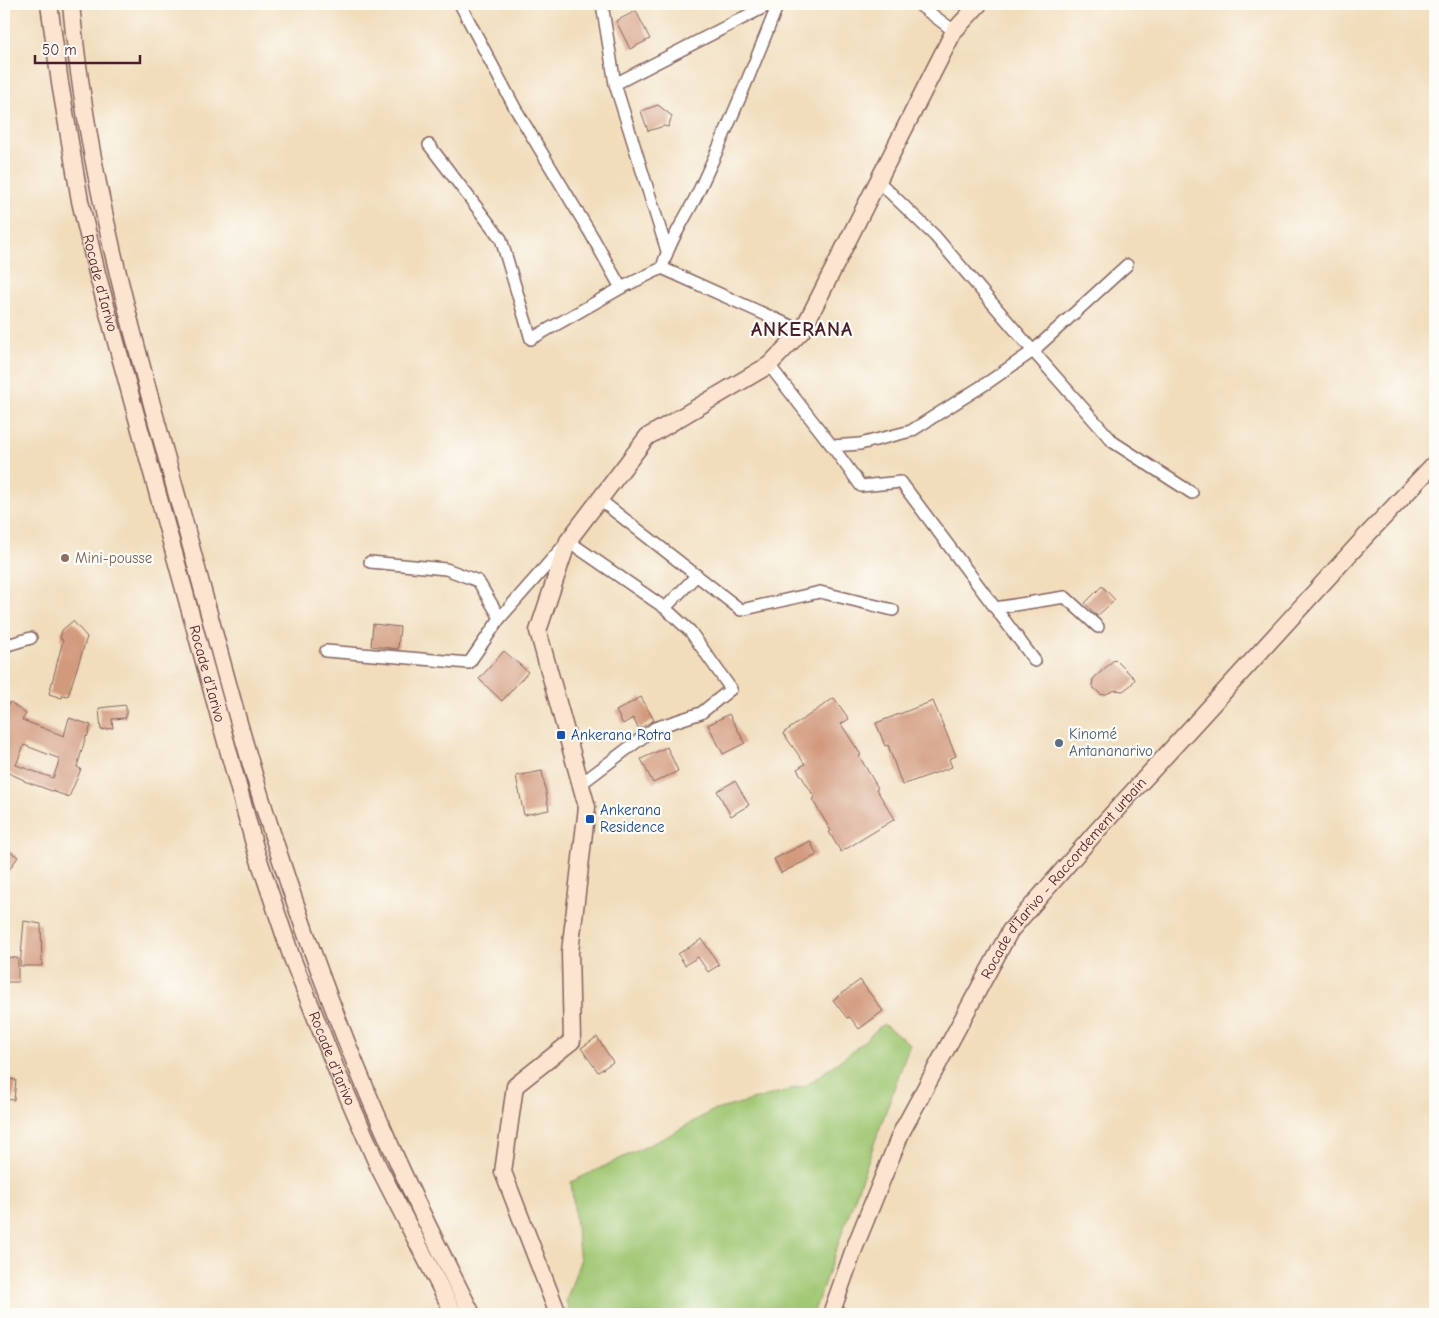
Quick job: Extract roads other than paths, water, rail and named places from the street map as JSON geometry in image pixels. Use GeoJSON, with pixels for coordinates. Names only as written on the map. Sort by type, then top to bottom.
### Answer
{"type":"FeatureCollection","features":[{"type":"Feature","properties":{"kind":"main road","name":"Rocade d'Iarivo"},"geometry":{"type":"LineString","coordinates":[[49,4],[60,84],[80,201],[97,273],[256,851],[292,958],[338,1074],[378,1166],[454,1314]]}},
{"type":"Feature","properties":{"kind":"main road","name":"Rocade d'Iarivo"},"geometry":{"type":"LineString","coordinates":[[71,4],[88,133],[121,290],[225,671],[273,835],[310,944],[349,1048],[388,1140],[472,1314]]}},
{"type":"Feature","properties":{"kind":"main road"},"geometry":{"type":"LineString","coordinates":[[558,1314],[503,1172],[515,1086],[572,1041],[570,952],[587,807],[582,783],[538,631],[568,541],[647,437],[769,365],[802,331],[954,31],[979,4]]}},
{"type":"Feature","properties":{"kind":"main road","name":"Rocade d'Iarivo - Raccordement urbain"},"geometry":{"type":"LineString","coordinates":[[830,1314],[901,1133],[1010,931],[1094,833],[1365,536],[1435,463]]}},
{"type":"Feature","properties":{"kind":"street"},"geometry":{"type":"LineString","coordinates":[[460,4],[515,108],[621,288]]}},
{"type":"Feature","properties":{"kind":"street"},"geometry":{"type":"LineString","coordinates":[[602,4],[615,84],[667,251]]}},
{"type":"Feature","properties":{"kind":"street"},"geometry":{"type":"LineString","coordinates":[[615,84],[770,4]]}},
{"type":"Feature","properties":{"kind":"street"},"geometry":{"type":"LineString","coordinates":[[429,145],[501,239],[531,339],[621,288],[662,268],[667,251],[700,188],[778,4]]}},
{"type":"Feature","properties":{"kind":"street"},"geometry":{"type":"LineString","coordinates":[[918,4],[954,31]]}},
{"type":"Feature","properties":{"kind":"street"},"geometry":{"type":"LineString","coordinates":[[878,181],[935,236],[1113,442],[1192,493]]}},
{"type":"Feature","properties":{"kind":"street"},"geometry":{"type":"LineString","coordinates":[[832,446],[860,444],[911,431],[990,381],[1033,351],[1127,265]]}},
{"type":"Feature","properties":{"kind":"street"},"geometry":{"type":"LineString","coordinates":[[662,268],[802,331]]}},
{"type":"Feature","properties":{"kind":"street"},"geometry":{"type":"LineString","coordinates":[[769,365],[861,486],[901,482],[1035,661]]}},
{"type":"Feature","properties":{"kind":"street"},"geometry":{"type":"LineString","coordinates":[[600,500],[741,610],[820,592],[893,610]]}},
{"type":"Feature","properties":{"kind":"street"},"geometry":{"type":"LineString","coordinates":[[326,651],[469,663],[500,618],[568,541],[666,608],[690,631],[731,689],[702,713],[655,728],[582,783]]}},
{"type":"Feature","properties":{"kind":"street"},"geometry":{"type":"LineString","coordinates":[[370,562],[446,569],[478,581],[500,618]]}},
{"type":"Feature","properties":{"kind":"street"},"geometry":{"type":"LineString","coordinates":[[666,608],[697,575]]}},
{"type":"Feature","properties":{"kind":"street"},"geometry":{"type":"LineString","coordinates":[[995,608],[1064,597],[1098,627]]}},
{"type":"Feature","properties":{"kind":"street"},"geometry":{"type":"LineString","coordinates":[[4,646],[31,638]]}},
{"type":"Feature","properties":{"kind":"place","name":"Mini-pousse"},"geometry":{"type":"Point","coordinates":[65,558]}},
{"type":"Feature","properties":{"kind":"place","name":"Ankerana Rotra"},"geometry":{"type":"Point","coordinates":[561,735]}},
{"type":"Feature","properties":{"kind":"place","name":"Kinomé Antananarivo"},"geometry":{"type":"Point","coordinates":[1059,743]}},
{"type":"Feature","properties":{"kind":"place","name":"Ankerana Residence"},"geometry":{"type":"Point","coordinates":[590,819]}},
{"type":"Feature","properties":{"kind":"district","name":"ANKERANA"},"geometry":{"type":"Point","coordinates":[802,329]}}]}
